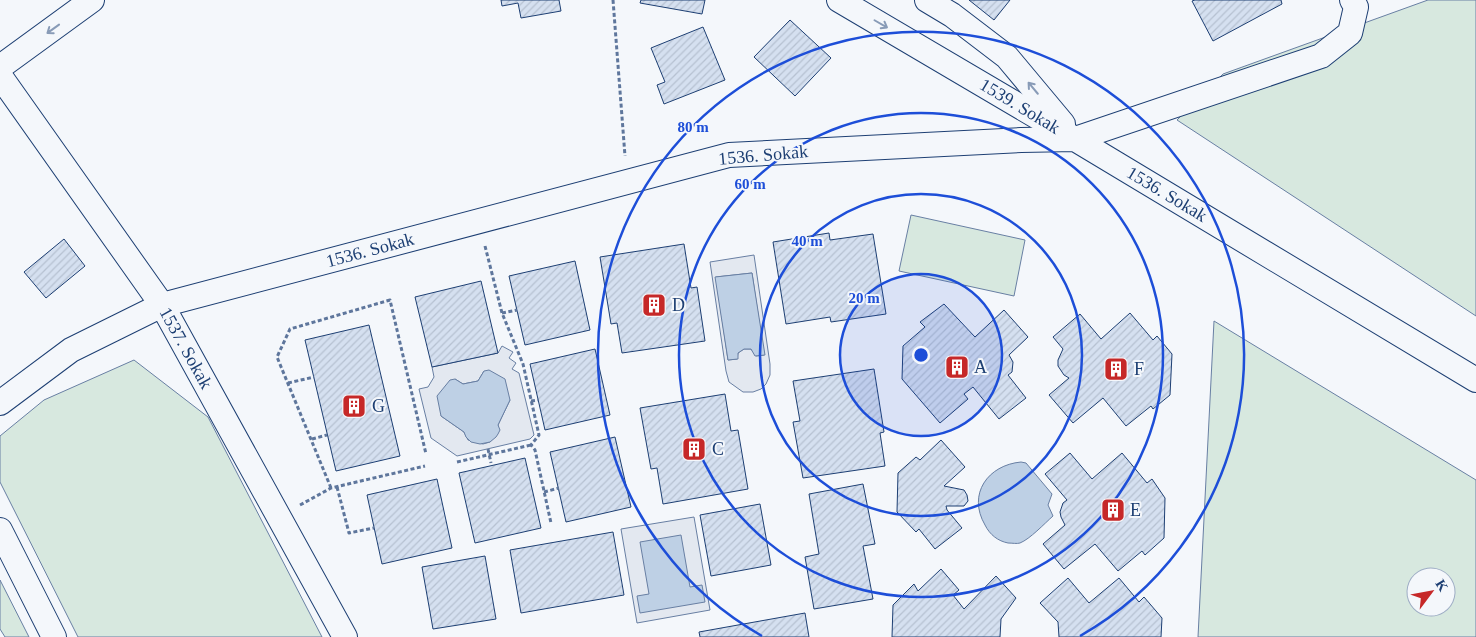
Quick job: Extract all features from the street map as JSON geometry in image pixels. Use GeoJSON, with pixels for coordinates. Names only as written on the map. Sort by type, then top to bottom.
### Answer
{"type":"FeatureCollection","features":[{"type":"Feature","properties":{"kind":"street"},"geometry":{"type":"LineString","coordinates":[[0,67],[92,0]]}},
{"type":"Feature","properties":{"kind":"street","name":"1539. Sokak"},"geometry":{"type":"LineString","coordinates":[[839,0],[1075,139]]}},
{"type":"Feature","properties":{"kind":"street","name":"1539. Sokak"},"geometry":{"type":"LineString","coordinates":[[927,0],[1007,57],[1075,139]]}},
{"type":"Feature","properties":{"kind":"street"},"geometry":{"type":"LineString","coordinates":[[1075,139],[1321,56],[1350,33],[1359,2]]}},
{"type":"Feature","properties":{"kind":"street","name":"1537. Sokak"},"geometry":{"type":"LineString","coordinates":[[0,76],[162,305],[345,637]]}},
{"type":"Feature","properties":{"kind":"street","name":"1536. Sokak"},"geometry":{"type":"LineString","coordinates":[[0,403],[71,350],[162,305],[729,155],[1075,139],[1476,380]]}},
{"type":"Feature","properties":{"kind":"street"},"geometry":{"type":"LineString","coordinates":[[0,530],[54,637]]}},
{"type":"Feature","properties":{"kind":"path"},"geometry":{"type":"LineString","coordinates":[[613,0],[627,182]]}},
{"type":"Feature","properties":{"kind":"path"},"geometry":{"type":"LineString","coordinates":[[457,462],[531,445],[539,435],[523,364],[502,313],[479,221]]}},
{"type":"Feature","properties":{"kind":"path"},"geometry":{"type":"LineString","coordinates":[[331,488],[277,357],[290,329],[390,300],[426,454]]}},
{"type":"Feature","properties":{"kind":"path"},"geometry":{"type":"LineString","coordinates":[[502,313],[518,310]]}},
{"type":"Feature","properties":{"kind":"path"},"geometry":{"type":"LineString","coordinates":[[288,383],[314,378]]}},
{"type":"Feature","properties":{"kind":"path"},"geometry":{"type":"LineString","coordinates":[[531,401],[538,400]]}},
{"type":"Feature","properties":{"kind":"path"},"geometry":{"type":"LineString","coordinates":[[312,439],[328,435]]}},
{"type":"Feature","properties":{"kind":"path"},"geometry":{"type":"LineString","coordinates":[[531,445],[534,450],[551,523]]}},
{"type":"Feature","properties":{"kind":"path"},"geometry":{"type":"LineString","coordinates":[[488,449],[491,463]]}},
{"type":"Feature","properties":{"kind":"path"},"geometry":{"type":"LineString","coordinates":[[278,516],[331,488],[425,466]]}},
{"type":"Feature","properties":{"kind":"path"},"geometry":{"type":"LineString","coordinates":[[338,487],[349,533],[374,528]]}},
{"type":"Feature","properties":{"kind":"path"},"geometry":{"type":"LineString","coordinates":[[544,492],[559,488]]}},
{"type":"Feature","properties":{"kind":"shaded area"},"geometry":{"type":"Polygon","coordinates":[[[1428,0],[1476,0],[1476,316],[1177,120],[1223,74],[1428,0]]]}},
{"type":"Feature","properties":{"kind":"shaded area"},"geometry":{"type":"Polygon","coordinates":[[[911,215],[1025,240],[1014,296],[899,271],[911,215]]]}},
{"type":"Feature","properties":{"kind":"shaded area"},"geometry":{"type":"Polygon","coordinates":[[[754,255],[770,375],[766,384],[761,389],[753,392],[743,392],[729,382],[710,262],[754,255]],[[752,273],[716,277],[728,360],[737,359],[738,353],[744,349],[751,349],[756,356],[764,355],[752,273]]]}},
{"type":"Feature","properties":{"kind":"shaded area"},"geometry":{"type":"Polygon","coordinates":[[[1214,321],[1476,480],[1476,637],[1198,637],[1214,321]]]}},
{"type":"Feature","properties":{"kind":"shaded area"},"geometry":{"type":"Polygon","coordinates":[[[502,346],[513,352],[509,358],[516,363],[512,369],[519,373],[534,435],[530,439],[457,456],[431,438],[419,389],[428,387],[434,377],[432,367],[498,353],[502,346]],[[484,371],[478,381],[463,384],[455,379],[441,416],[464,432],[468,440],[483,444],[490,442],[499,430],[498,425],[510,400],[484,371]]]}},
{"type":"Feature","properties":{"kind":"shaded area"},"geometry":{"type":"Polygon","coordinates":[[[134,360],[208,417],[322,637],[78,637],[0,482],[0,436],[44,400],[134,360]]]}},
{"type":"Feature","properties":{"kind":"shaded area"},"geometry":{"type":"Polygon","coordinates":[[[694,517],[710,610],[637,623],[621,529],[694,517]]]}},
{"type":"Feature","properties":{"kind":"shaded area"},"geometry":{"type":"Polygon","coordinates":[[[0,580],[29,637],[5,637],[0,629],[0,580]]]}},
{"type":"Feature","properties":{"kind":"water"},"geometry":{"type":"Polygon","coordinates":[[[752,273],[765,355],[755,356],[751,349],[744,349],[738,353],[738,359],[728,360],[715,277],[752,273]]]}},
{"type":"Feature","properties":{"kind":"water"},"geometry":{"type":"Polygon","coordinates":[[[489,370],[505,379],[510,400],[498,425],[500,430],[496,437],[490,442],[480,444],[471,442],[464,432],[441,416],[437,396],[450,380],[455,379],[463,384],[478,381],[484,371],[489,370]]]}},
{"type":"Feature","properties":{"kind":"water"},"geometry":{"type":"Polygon","coordinates":[[[1026,463],[1052,494],[1048,505],[1053,516],[1024,541],[1008,543],[1001,541],[989,532],[980,514],[978,502],[984,483],[990,475],[1009,464],[1026,463]]]}},
{"type":"Feature","properties":{"kind":"water"},"geometry":{"type":"Polygon","coordinates":[[[681,535],[690,587],[702,585],[705,602],[640,613],[637,596],[649,594],[640,542],[681,535]]]}},
{"type":"Feature","properties":{"kind":"building"},"geometry":{"type":"Polygon","coordinates":[[[501,0],[559,0],[561,11],[521,18],[518,3],[502,6],[501,0]]]}},
{"type":"Feature","properties":{"kind":"building"},"geometry":{"type":"Polygon","coordinates":[[[641,0],[705,0],[702,14],[640,3],[641,0]]]}},
{"type":"Feature","properties":{"kind":"building"},"geometry":{"type":"Polygon","coordinates":[[[969,0],[1010,0],[994,20],[969,0]]]}},
{"type":"Feature","properties":{"kind":"building"},"geometry":{"type":"Polygon","coordinates":[[[1281,0],[1282,4],[1213,41],[1192,1],[1281,0]]]}},
{"type":"Feature","properties":{"kind":"building"},"geometry":{"type":"Polygon","coordinates":[[[790,20],[831,58],[795,96],[754,57],[790,20]]]}},
{"type":"Feature","properties":{"kind":"building"},"geometry":{"type":"Polygon","coordinates":[[[703,27],[725,80],[664,104],[657,85],[665,82],[651,48],[703,27]]]}},
{"type":"Feature","properties":{"kind":"building"},"geometry":{"type":"Polygon","coordinates":[[[829,233],[830,240],[873,234],[886,314],[831,322],[830,317],[786,324],[773,242],[829,233]]]}},
{"type":"Feature","properties":{"kind":"building"},"geometry":{"type":"Polygon","coordinates":[[[64,239],[85,266],[46,298],[24,272],[64,239]]]}},
{"type":"Feature","properties":{"kind":"building","name":"D"},"geometry":{"type":"Polygon","coordinates":[[[684,244],[691,288],[697,287],[705,341],[622,353],[617,323],[611,324],[600,257],[684,244]]]}},
{"type":"Feature","properties":{"kind":"building"},"geometry":{"type":"Polygon","coordinates":[[[575,261],[590,330],[525,345],[509,276],[575,261]]]}},
{"type":"Feature","properties":{"kind":"building"},"geometry":{"type":"Polygon","coordinates":[[[481,281],[498,353],[432,367],[415,297],[481,281]]]}},
{"type":"Feature","properties":{"kind":"building","name":"A"},"geometry":{"type":"Polygon","coordinates":[[[944,304],[975,337],[1004,310],[1028,337],[1009,355],[1013,362],[1012,372],[1008,375],[1026,398],[999,419],[973,387],[964,394],[968,399],[940,423],[902,379],[903,346],[925,327],[920,322],[944,304]]]}},
{"type":"Feature","properties":{"kind":"building","name":"F"},"geometry":{"type":"Polygon","coordinates":[[[1130,313],[1153,340],[1157,336],[1172,354],[1170,395],[1153,409],[1151,406],[1126,426],[1103,398],[1073,423],[1049,395],[1069,378],[1064,375],[1058,366],[1058,360],[1063,349],[1053,337],[1080,314],[1101,339],[1130,313]]]}},
{"type":"Feature","properties":{"kind":"building","name":"G"},"geometry":{"type":"Polygon","coordinates":[[[369,325],[400,456],[336,471],[305,340],[369,325]]]}},
{"type":"Feature","properties":{"kind":"building"},"geometry":{"type":"Polygon","coordinates":[[[595,349],[610,415],[545,430],[530,364],[595,349]]]}},
{"type":"Feature","properties":{"kind":"building"},"geometry":{"type":"Polygon","coordinates":[[[874,369],[884,432],[880,433],[885,466],[803,478],[793,422],[800,421],[793,381],[874,369]]]}},
{"type":"Feature","properties":{"kind":"building","name":"C"},"geometry":{"type":"Polygon","coordinates":[[[725,394],[731,431],[738,430],[748,489],[663,504],[657,468],[651,469],[640,408],[725,394]]]}},
{"type":"Feature","properties":{"kind":"building"},"geometry":{"type":"Polygon","coordinates":[[[615,437],[631,507],[566,522],[550,452],[615,437]]]}},
{"type":"Feature","properties":{"kind":"building"},"geometry":{"type":"Polygon","coordinates":[[[941,440],[965,467],[944,486],[964,490],[968,501],[964,506],[946,506],[947,510],[962,528],[935,549],[919,529],[916,532],[897,512],[898,473],[916,457],[920,460],[941,440]]]}},
{"type":"Feature","properties":{"kind":"building","name":"E"},"geometry":{"type":"Polygon","coordinates":[[[1070,453],[1092,479],[1122,453],[1147,483],[1152,479],[1165,498],[1164,538],[1145,555],[1142,551],[1118,571],[1095,544],[1064,569],[1043,544],[1065,525],[1060,512],[1063,503],[1067,500],[1045,474],[1070,453]]]}},
{"type":"Feature","properties":{"kind":"building"},"geometry":{"type":"Polygon","coordinates":[[[525,458],[541,528],[475,543],[459,473],[525,458]]]}},
{"type":"Feature","properties":{"kind":"building"},"geometry":{"type":"Polygon","coordinates":[[[437,479],[452,548],[382,564],[367,495],[437,479]]]}},
{"type":"Feature","properties":{"kind":"building"},"geometry":{"type":"Polygon","coordinates":[[[863,484],[875,544],[863,546],[873,599],[814,609],[805,557],[819,554],[809,494],[863,484]]]}},
{"type":"Feature","properties":{"kind":"building"},"geometry":{"type":"Polygon","coordinates":[[[760,504],[771,565],[711,576],[700,515],[760,504]]]}},
{"type":"Feature","properties":{"kind":"building"},"geometry":{"type":"Polygon","coordinates":[[[613,532],[624,595],[521,613],[510,550],[613,532]]]}},
{"type":"Feature","properties":{"kind":"building"},"geometry":{"type":"Polygon","coordinates":[[[485,556],[496,619],[433,629],[422,567],[485,556]]]}},
{"type":"Feature","properties":{"kind":"building"},"geometry":{"type":"Polygon","coordinates":[[[941,569],[959,590],[953,595],[964,609],[996,576],[1016,598],[1001,619],[1000,637],[892,637],[893,605],[914,584],[918,591],[941,569]]]}},
{"type":"Feature","properties":{"kind":"building"},"geometry":{"type":"Polygon","coordinates":[[[1068,578],[1089,603],[1119,578],[1139,602],[1144,597],[1162,618],[1161,637],[1059,637],[1058,622],[1040,603],[1068,578]]]}},
{"type":"Feature","properties":{"kind":"building"},"geometry":{"type":"Polygon","coordinates":[[[805,613],[809,637],[700,637],[699,632],[805,613]]]}},
{"type":"Feature","properties":{"kind":"place","name":"D"},"geometry":{"type":"Point","coordinates":[654,305]}},
{"type":"Feature","properties":{"kind":"place","name":"A"},"geometry":{"type":"Point","coordinates":[957,367]}},
{"type":"Feature","properties":{"kind":"place","name":"F"},"geometry":{"type":"Point","coordinates":[1116,369]}},
{"type":"Feature","properties":{"kind":"place","name":"G"},"geometry":{"type":"Point","coordinates":[354,406]}},
{"type":"Feature","properties":{"kind":"place","name":"C"},"geometry":{"type":"Point","coordinates":[694,449]}},
{"type":"Feature","properties":{"kind":"place","name":"E"},"geometry":{"type":"Point","coordinates":[1113,510]}}]}
